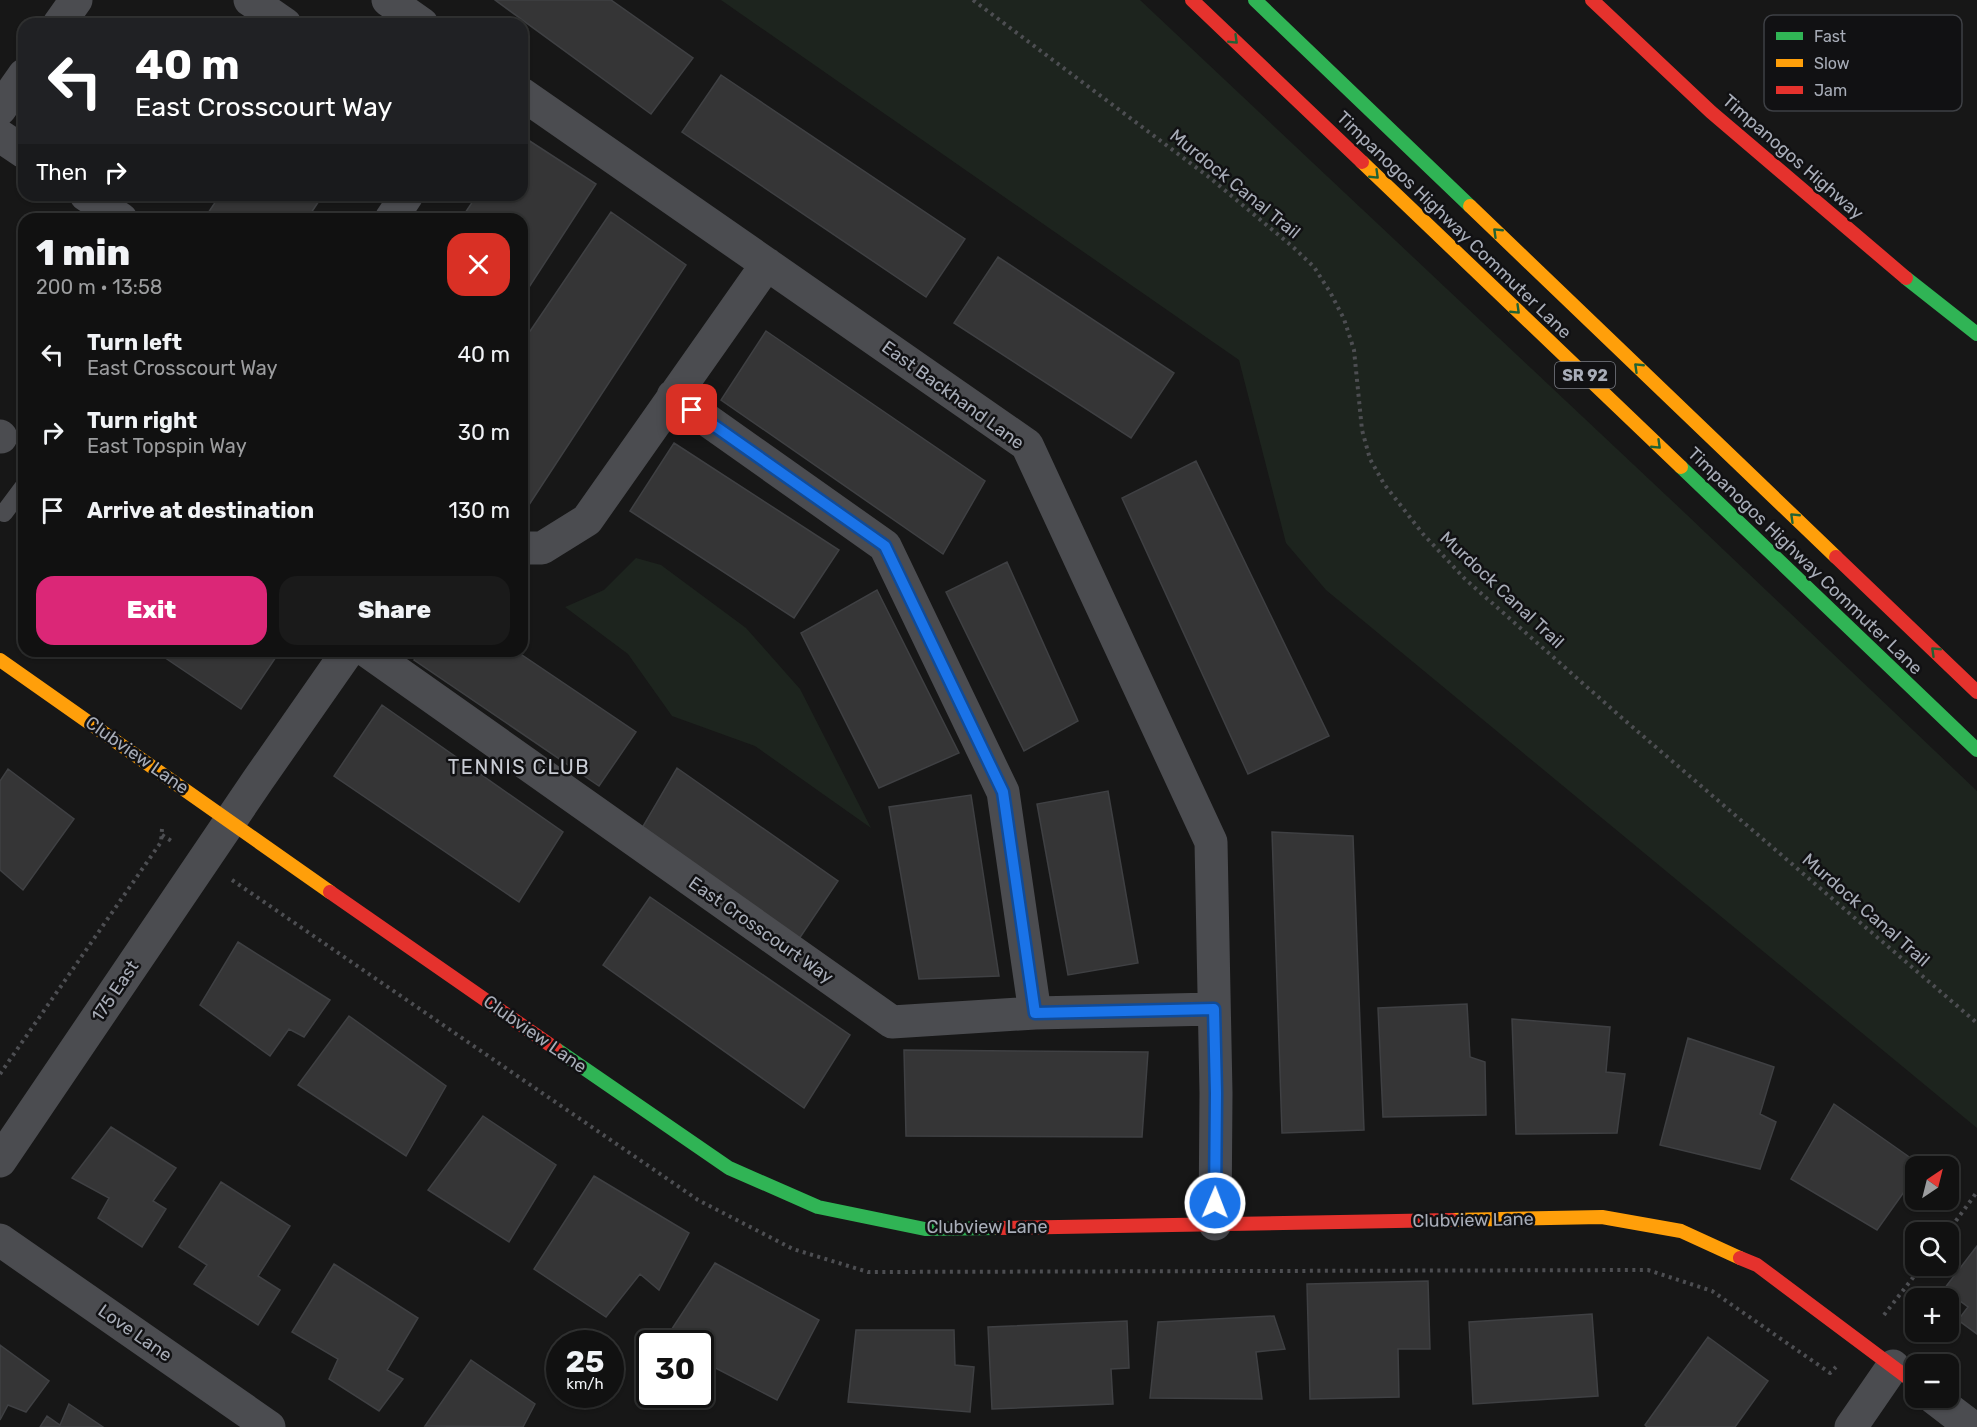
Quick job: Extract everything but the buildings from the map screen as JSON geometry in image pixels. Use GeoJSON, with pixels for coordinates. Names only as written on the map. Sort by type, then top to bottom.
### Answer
{"type":"FeatureCollection","features":[{"type":"Feature","properties":{"kind":"main road","name":"Timpanogos Highway Commuter Lane"},"geometry":{"type":"LineString","coordinates":[[1192,0],[1977,750]]}},
{"type":"Feature","properties":{"kind":"main road","name":"Timpanogos Highway Commuter Lane"},"geometry":{"type":"LineString","coordinates":[[1255,0],[1977,692]]}},
{"type":"Feature","properties":{"kind":"main road","name":"Timpanogos Highway"},"geometry":{"type":"LineString","coordinates":[[1592,0],[1711,112],[1900,273],[1977,334]]}},
{"type":"Feature","properties":{"kind":"main road","name":"Clubview Lane"},"geometry":{"type":"LineString","coordinates":[[0,660],[729,1168],[818,1207],[925,1229],[1602,1217],[1681,1232],[1756,1265],[1904,1375]]}},
{"type":"Feature","properties":{"kind":"street"},"geometry":{"type":"LineString","coordinates":[[63,18],[76,0]]}},
{"type":"Feature","properties":{"kind":"street"},"geometry":{"type":"LineString","coordinates":[[250,0],[276,18]]}},
{"type":"Feature","properties":{"kind":"street"},"geometry":{"type":"LineString","coordinates":[[388,0],[414,18]]}},
{"type":"Feature","properties":{"kind":"street"},"geometry":{"type":"LineString","coordinates":[[0,109],[18,84]]}},
{"type":"Feature","properties":{"kind":"street","name":"East Backhand Lane"},"geometry":{"type":"LineString","coordinates":[[528,98],[1028,445],[1211,842],[1214,1009]]}},
{"type":"Feature","properties":{"kind":"street"},"geometry":{"type":"LineString","coordinates":[[0,136],[18,148]]}},
{"type":"Feature","properties":{"kind":"street"},"geometry":{"type":"LineString","coordinates":[[95,201],[113,213]]}},
{"type":"Feature","properties":{"kind":"street"},"geometry":{"type":"LineString","coordinates":[[528,548],[542,548],[587,520],[768,264]]}},
{"type":"Feature","properties":{"kind":"street"},"geometry":{"type":"LineString","coordinates":[[673,396],[885,546],[1003,792],[1035,1013]]}},
{"type":"Feature","properties":{"kind":"street","name":"175 East"},"geometry":{"type":"LineString","coordinates":[[0,1161],[344,657]]}},
{"type":"Feature","properties":{"kind":"street","name":"East Crosscourt Way"},"geometry":{"type":"LineString","coordinates":[[375,657],[892,1022],[1035,1013],[1214,1009]]}},
{"type":"Feature","properties":{"kind":"street"},"geometry":{"type":"LineString","coordinates":[[1214,1009],[1215,1224]]}},
{"type":"Feature","properties":{"kind":"street","name":"Love Lane"},"geometry":{"type":"LineString","coordinates":[[0,1240],[270,1427]]}},
{"type":"Feature","properties":{"kind":"street"},"geometry":{"type":"LineString","coordinates":[[1851,1427],[1904,1375]]}},
{"type":"Feature","properties":{"kind":"street"},"geometry":{"type":"LineString","coordinates":[[1947,1408],[1972,1427]]}},
{"type":"Feature","properties":{"kind":"lane"},"geometry":{"type":"LineString","coordinates":[[4,513],[18,494]]}},
{"type":"Feature","properties":{"kind":"path","name":"Murdock Canal Trail"},"geometry":{"type":"LineString","coordinates":[[973,0],[1210,178],[1293,246],[1314,267],[1344,320],[1353,350],[1362,430],[1370,459],[1384,484],[1423,534],[1465,579],[1622,718],[1977,1023]]}},
{"type":"Feature","properties":{"kind":"path"},"geometry":{"type":"LineString","coordinates":[[0,1074],[161,842],[162,829]]}},
{"type":"Feature","properties":{"kind":"path"},"geometry":{"type":"LineString","coordinates":[[1955,1222],[1977,1192]]}},
{"type":"Feature","properties":{"kind":"path"},"geometry":{"type":"LineString","coordinates":[[1889,1310],[1914,1276]]}},
{"type":"Feature","properties":{"kind":"shaded area"},"geometry":{"type":"Polygon","coordinates":[[[721,0],[1140,0],[1977,791],[1977,1128],[1326,590],[1286,543],[1239,360],[721,0]]]}},
{"type":"Feature","properties":{"kind":"shaded area"},"geometry":{"type":"Polygon","coordinates":[[[636,558],[661,565],[746,628],[800,689],[871,828],[755,746],[672,716],[628,654],[565,607],[604,590],[636,558]]]}},
{"type":"Feature","properties":{"kind":"traffic: fast"},"geometry":{"type":"LineString","coordinates":[[1255,0],[1470,206]]}},
{"type":"Feature","properties":{"kind":"traffic: fast"},"geometry":{"type":"LineString","coordinates":[[1906,278],[1977,334]]}},
{"type":"Feature","properties":{"kind":"traffic: fast"},"geometry":{"type":"LineString","coordinates":[[1681,467],[1977,750]]}},
{"type":"Feature","properties":{"kind":"traffic: fast"},"geometry":{"type":"LineString","coordinates":[[556,1049],[729,1168],[818,1207],[925,1229],[998,1228]]}},
{"type":"Feature","properties":{"kind":"traffic: slow"},"geometry":{"type":"LineString","coordinates":[[1362,162],[1681,467]]}},
{"type":"Feature","properties":{"kind":"traffic: slow"},"geometry":{"type":"LineString","coordinates":[[1470,206],[1836,557]]}},
{"type":"Feature","properties":{"kind":"traffic: slow"},"geometry":{"type":"LineString","coordinates":[[0,660],[330,892]]}},
{"type":"Feature","properties":{"kind":"traffic: slow"},"geometry":{"type":"LineString","coordinates":[[1452,1220],[1602,1217],[1681,1231],[1740,1258]]}},
{"type":"Feature","properties":{"kind":"traffic: jam"},"geometry":{"type":"LineString","coordinates":[[1192,0],[1362,162]]}},
{"type":"Feature","properties":{"kind":"traffic: jam"},"geometry":{"type":"LineString","coordinates":[[1592,0],[1711,112],[1906,278]]}},
{"type":"Feature","properties":{"kind":"traffic: jam"},"geometry":{"type":"LineString","coordinates":[[1836,557],[1977,692]]}},
{"type":"Feature","properties":{"kind":"traffic: jam"},"geometry":{"type":"LineString","coordinates":[[330,892],[556,1049]]}},
{"type":"Feature","properties":{"kind":"traffic: jam"},"geometry":{"type":"LineString","coordinates":[[998,1228],[1452,1220]]}},
{"type":"Feature","properties":{"kind":"traffic: jam"},"geometry":{"type":"LineString","coordinates":[[1740,1258],[1757,1265],[1905,1376]]}},
{"type":"Feature","properties":{"kind":"district","name":"TENNIS CLUB"},"geometry":{"type":"Point","coordinates":[519,767]}},
{"type":"Feature","properties":{"kind":"route"},"geometry":{"type":"LineString","coordinates":[[692,410],[885,546],[1003,792],[1035,1013],[1214,1009],[1215,1203]]}}]}
